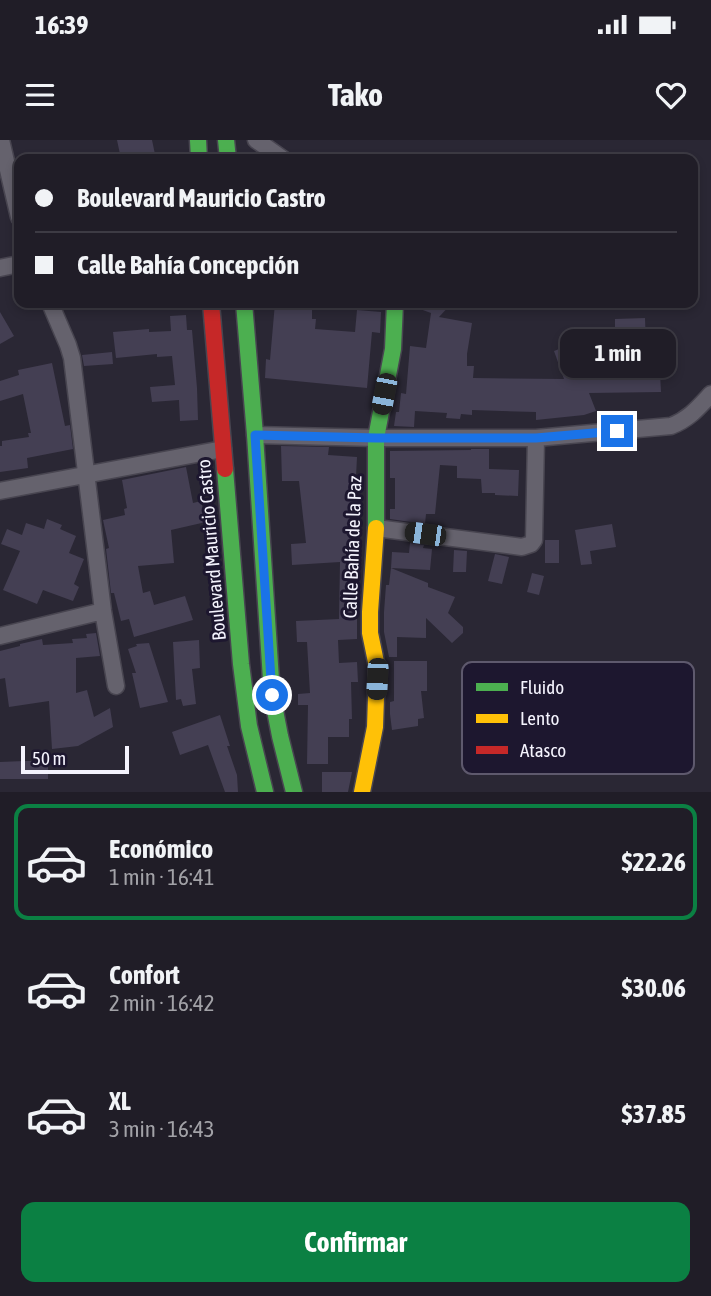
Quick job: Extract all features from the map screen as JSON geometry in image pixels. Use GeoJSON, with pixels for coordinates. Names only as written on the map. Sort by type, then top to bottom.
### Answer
{"type":"FeatureCollection","features":[{"type":"Feature","properties":{"kind":"main road","name":"Boulevard Mauricio Castro"},"geometry":{"type":"LineString","coordinates":[[211,308],[241,664],[249,726],[265,792]]}},
{"type":"Feature","properties":{"kind":"main road"},"geometry":{"type":"LineString","coordinates":[[244,308],[272,695],[294,792]]}},
{"type":"Feature","properties":{"kind":"main road","name":"Calle Bahía de la Paz"},"geometry":{"type":"LineString","coordinates":[[362,792],[375,727],[377,679],[370,633],[376,528],[376,438],[393,349],[395,308]]}},
{"type":"Feature","properties":{"kind":"street"},"geometry":{"type":"LineString","coordinates":[[1,140],[14,196]]}},
{"type":"Feature","properties":{"kind":"street"},"geometry":{"type":"LineString","coordinates":[[256,140],[276,154]]}},
{"type":"Feature","properties":{"kind":"street"},"geometry":{"type":"LineString","coordinates":[[52,308],[72,358],[103,611],[116,686]]}},
{"type":"Feature","properties":{"kind":"street"},"geometry":{"type":"LineString","coordinates":[[255,435],[536,438],[671,426],[683,422],[693,414],[710,394]]}},
{"type":"Feature","properties":{"kind":"street"},"geometry":{"type":"LineString","coordinates":[[376,528],[522,547],[531,544],[534,540],[536,438]]}},
{"type":"Feature","properties":{"kind":"street"},"geometry":{"type":"LineString","coordinates":[[0,491],[223,449]]}},
{"type":"Feature","properties":{"kind":"street"},"geometry":{"type":"LineString","coordinates":[[0,636],[103,611]]}},
{"type":"Feature","properties":{"kind":"building"},"geometry":{"type":"Polygon","coordinates":[[[117,140],[152,140],[155,154],[120,154],[117,140]]]}},
{"type":"Feature","properties":{"kind":"building"},"geometry":{"type":"Polygon","coordinates":[[[275,308],[312,308],[312,319],[316,319],[315,329],[355,332],[357,310],[381,312],[380,333],[372,332],[367,388],[265,378],[266,359],[270,360],[275,308]]]}},
{"type":"Feature","properties":{"kind":"building"},"geometry":{"type":"Polygon","coordinates":[[[417,308],[447,308],[439,317],[472,323],[467,366],[474,366],[473,378],[564,379],[554,351],[569,345],[572,353],[588,347],[598,374],[660,373],[661,392],[589,393],[596,411],[584,415],[536,420],[536,412],[472,410],[472,415],[461,414],[460,419],[446,418],[447,413],[415,411],[414,427],[394,426],[401,393],[406,394],[410,346],[426,348],[431,313],[417,308]]]}},
{"type":"Feature","properties":{"kind":"building"},"geometry":{"type":"Polygon","coordinates":[[[0,312],[14,336],[0,344],[0,312]]]}},
{"type":"Feature","properties":{"kind":"building"},"geometry":{"type":"Polygon","coordinates":[[[186,315],[187,330],[192,330],[198,420],[180,421],[179,400],[152,402],[150,387],[175,385],[172,356],[157,357],[157,354],[116,358],[113,332],[149,329],[149,332],[171,331],[170,316],[186,315]]]}},
{"type":"Feature","properties":{"kind":"building"},"geometry":{"type":"Polygon","coordinates":[[[645,318],[646,346],[616,347],[616,340],[598,334],[615,327],[615,319],[645,318]]]}},
{"type":"Feature","properties":{"kind":"building"},"geometry":{"type":"Polygon","coordinates":[[[112,352],[113,364],[84,366],[82,355],[112,352]]]}},
{"type":"Feature","properties":{"kind":"building"},"geometry":{"type":"Polygon","coordinates":[[[52,363],[65,426],[70,425],[73,449],[27,458],[28,468],[0,472],[2,441],[29,437],[28,433],[31,433],[23,394],[0,401],[0,381],[19,375],[18,370],[52,363]]]}},
{"type":"Feature","properties":{"kind":"building"},"geometry":{"type":"Polygon","coordinates":[[[281,446],[329,447],[328,455],[357,457],[355,496],[358,497],[362,529],[359,536],[360,561],[357,561],[357,639],[338,640],[339,663],[357,662],[358,682],[351,682],[352,719],[349,719],[349,737],[328,737],[328,764],[307,764],[308,705],[298,705],[298,694],[310,693],[307,642],[297,642],[296,621],[339,619],[340,562],[292,565],[291,544],[306,543],[299,481],[282,481],[281,446]]]}},
{"type":"Feature","properties":{"kind":"building"},"geometry":{"type":"Polygon","coordinates":[[[489,449],[489,469],[519,470],[518,496],[482,493],[481,479],[457,478],[457,466],[440,465],[435,514],[426,514],[425,524],[390,519],[390,509],[395,509],[395,478],[390,478],[390,451],[489,449]]]}},
{"type":"Feature","properties":{"kind":"building"},"geometry":{"type":"Polygon","coordinates":[[[186,467],[193,503],[201,501],[206,522],[171,530],[174,563],[138,566],[143,593],[150,591],[154,605],[185,596],[193,620],[134,637],[129,619],[121,621],[114,593],[111,593],[106,549],[109,548],[103,520],[125,515],[124,509],[127,508],[122,480],[186,467]]]}},
{"type":"Feature","properties":{"kind":"building"},"geometry":{"type":"Polygon","coordinates":[[[47,519],[62,525],[60,529],[76,536],[69,553],[84,559],[74,584],[79,587],[73,601],[43,590],[37,604],[3,590],[20,551],[1,544],[7,529],[22,535],[26,523],[44,529],[47,519]]]}},
{"type":"Feature","properties":{"kind":"building"},"geometry":{"type":"Polygon","coordinates":[[[612,524],[616,547],[590,551],[592,564],[581,565],[575,530],[612,524]]]}},
{"type":"Feature","properties":{"kind":"building"},"geometry":{"type":"Polygon","coordinates":[[[545,540],[559,540],[559,563],[545,563],[545,540]]]}},
{"type":"Feature","properties":{"kind":"building"},"geometry":{"type":"Polygon","coordinates":[[[410,543],[432,549],[430,570],[391,568],[392,552],[409,553],[410,543]]]}},
{"type":"Feature","properties":{"kind":"building"},"geometry":{"type":"Polygon","coordinates":[[[454,550],[467,551],[466,572],[453,572],[454,550]]]}},
{"type":"Feature","properties":{"kind":"building"},"geometry":{"type":"Polygon","coordinates":[[[495,554],[509,557],[502,584],[488,581],[495,554]]]}},
{"type":"Feature","properties":{"kind":"building"},"geometry":{"type":"Polygon","coordinates":[[[391,568],[455,597],[448,613],[463,627],[463,633],[452,643],[426,618],[426,638],[397,637],[397,657],[389,657],[384,632],[384,612],[386,585],[389,585],[391,568]]]}},
{"type":"Feature","properties":{"kind":"building"},"geometry":{"type":"Polygon","coordinates":[[[532,573],[544,576],[539,595],[527,592],[532,573]]]}},
{"type":"Feature","properties":{"kind":"building"},"geometry":{"type":"Polygon","coordinates":[[[96,633],[100,656],[76,658],[76,693],[87,690],[94,717],[110,708],[113,727],[78,746],[52,749],[49,701],[9,707],[5,678],[0,679],[0,651],[42,639],[43,645],[73,643],[72,639],[87,638],[86,634],[96,633]]]}},
{"type":"Feature","properties":{"kind":"building"},"geometry":{"type":"Polygon","coordinates":[[[199,640],[200,668],[192,669],[196,704],[183,706],[181,699],[176,700],[173,642],[199,640]]]}},
{"type":"Feature","properties":{"kind":"building"},"geometry":{"type":"Polygon","coordinates":[[[149,643],[168,702],[140,708],[132,673],[136,673],[128,649],[137,646],[136,644],[149,643]]]}},
{"type":"Feature","properties":{"kind":"building"},"geometry":{"type":"Polygon","coordinates":[[[394,661],[427,661],[427,691],[421,691],[424,718],[418,719],[418,726],[392,730],[390,702],[394,701],[394,661]]]}},
{"type":"Feature","properties":{"kind":"building"},"geometry":{"type":"Polygon","coordinates":[[[220,715],[237,775],[238,792],[225,792],[208,745],[180,755],[172,732],[220,715]]]}},
{"type":"Feature","properties":{"kind":"building"},"geometry":{"type":"Polygon","coordinates":[[[48,761],[48,779],[0,779],[0,762],[48,761]]]}},
{"type":"Feature","properties":{"kind":"building"},"geometry":{"type":"Polygon","coordinates":[[[322,772],[352,772],[348,792],[322,792],[322,772]]]}},
{"type":"Feature","properties":{"kind":"traffic: fast"},"geometry":{"type":"LineString","coordinates":[[198,140],[199,154]]}},
{"type":"Feature","properties":{"kind":"traffic: fast"},"geometry":{"type":"LineString","coordinates":[[226,140],[227,154]]}},
{"type":"Feature","properties":{"kind":"traffic: fast"},"geometry":{"type":"LineString","coordinates":[[244,308],[272,695],[294,792]]}},
{"type":"Feature","properties":{"kind":"traffic: fast"},"geometry":{"type":"LineString","coordinates":[[376,528],[376,438],[393,349],[395,308]]}},
{"type":"Feature","properties":{"kind":"traffic: fast"},"geometry":{"type":"LineString","coordinates":[[225,469],[241,664],[249,726],[265,792]]}},
{"type":"Feature","properties":{"kind":"traffic: slow"},"geometry":{"type":"LineString","coordinates":[[362,792],[375,727],[377,667],[370,633],[370,612],[376,528]]}},
{"type":"Feature","properties":{"kind":"traffic: jam"},"geometry":{"type":"LineString","coordinates":[[211,308],[225,469]]}},
{"type":"Feature","properties":{"kind":"route"},"geometry":{"type":"LineString","coordinates":[[272,695],[255,435],[536,438],[617,431]]}}]}
